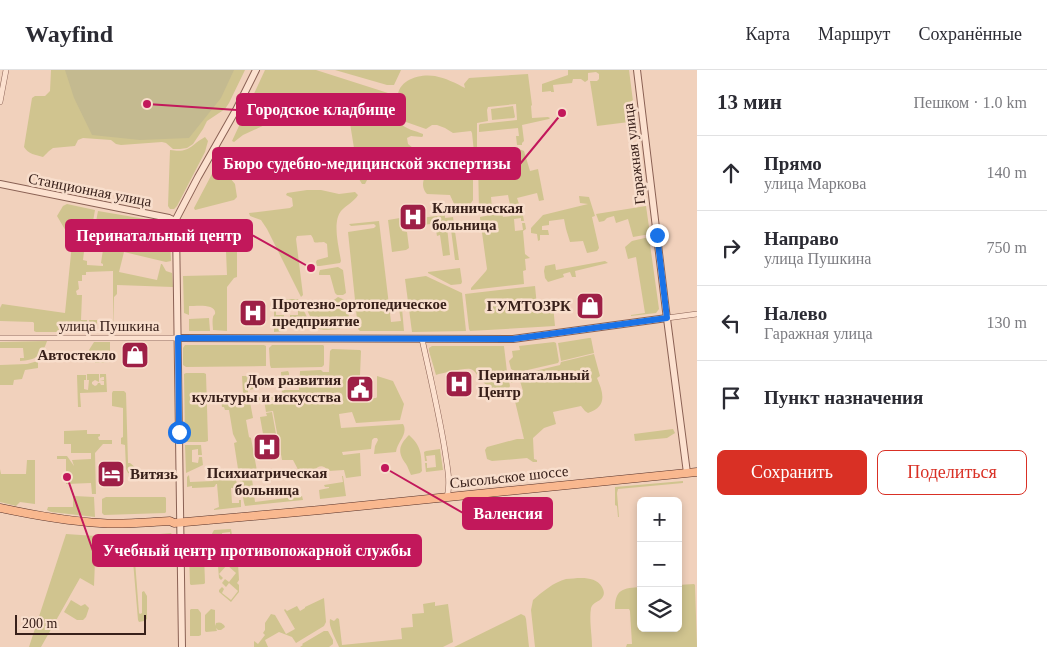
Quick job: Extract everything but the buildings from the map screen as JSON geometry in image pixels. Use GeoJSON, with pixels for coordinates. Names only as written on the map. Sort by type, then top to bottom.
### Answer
{"type":"FeatureCollection","features":[{"type":"Feature","properties":{"kind":"main road","name":"Сысольское шоссе"},"geometry":{"type":"LineString","coordinates":[[0,513],[40,522],[99,528],[119,529],[170,526],[177,523],[697,472]]}},
{"type":"Feature","properties":{"kind":"main road","name":"Сысольское шоссе"},"geometry":{"type":"LineString","coordinates":[[0,508],[68,521],[119,524],[170,521],[177,523]]}},
{"type":"Feature","properties":{"kind":"street"},"geometry":{"type":"LineString","coordinates":[[0,102],[6,70]]}},
{"type":"Feature","properties":{"kind":"street"},"geometry":{"type":"LineString","coordinates":[[182,647],[177,523],[178,338],[175,221],[256,70]]}},
{"type":"Feature","properties":{"kind":"street","name":"Гаражная улица"},"geometry":{"type":"LineString","coordinates":[[637,70],[687,473]]}},
{"type":"Feature","properties":{"kind":"street","name":"Станционная улица"},"geometry":{"type":"LineString","coordinates":[[0,184],[169,218],[175,221]]}},
{"type":"Feature","properties":{"kind":"street","name":"улица Пушкина"},"geometry":{"type":"LineString","coordinates":[[0,338],[513,339],[697,314]]}},
{"type":"Feature","properties":{"kind":"street"},"geometry":{"type":"LineString","coordinates":[[422,340],[442,437],[449,488],[447,497]]}},
{"type":"Feature","properties":{"kind":"shaded area"},"geometry":{"type":"Polygon","coordinates":[[[51,70],[245,70],[225,109],[207,121],[193,144],[187,148],[173,149],[162,142],[121,145],[111,140],[83,138],[78,140],[75,146],[53,148],[43,157],[30,153],[24,147],[32,98],[35,96],[45,96],[50,91],[51,70]]]}},
{"type":"Feature","properties":{"kind":"shaded area"},"geometry":{"type":"Polygon","coordinates":[[[65,70],[234,70],[221,98],[189,138],[140,140],[92,135],[74,98],[65,70]]]}},
{"type":"Feature","properties":{"kind":"shaded area"},"geometry":{"type":"Polygon","coordinates":[[[265,70],[316,70],[388,93],[400,123],[423,134],[422,137],[411,136],[407,138],[408,144],[413,148],[414,164],[401,163],[394,151],[385,152],[381,158],[366,161],[367,180],[365,184],[362,184],[359,179],[348,111],[269,123],[243,135],[234,142],[232,141],[265,70]]]}},
{"type":"Feature","properties":{"kind":"shaded area"},"geometry":{"type":"Polygon","coordinates":[[[335,70],[401,70],[394,85],[387,85],[335,70]]]}},
{"type":"Feature","properties":{"kind":"shaded area"},"geometry":{"type":"Polygon","coordinates":[[[568,70],[629,70],[635,117],[633,120],[597,126],[590,81],[597,81],[599,79],[599,74],[596,72],[588,73],[588,80],[585,82],[581,79],[573,79],[572,83],[553,85],[554,92],[542,92],[542,84],[568,75],[568,70]]]}},
{"type":"Feature","properties":{"kind":"shaded area"},"geometry":{"type":"Polygon","coordinates":[[[528,74],[532,118],[550,118],[522,125],[524,141],[522,145],[517,145],[516,136],[519,136],[518,128],[479,132],[480,124],[517,120],[516,104],[488,107],[488,121],[477,123],[477,151],[474,152],[471,131],[453,133],[437,125],[432,125],[426,129],[406,122],[398,100],[400,88],[404,83],[415,77],[435,76],[465,88],[464,84],[469,78],[528,74]]]}},
{"type":"Feature","properties":{"kind":"shaded area"},"geometry":{"type":"Polygon","coordinates":[[[513,106],[514,118],[492,120],[491,109],[513,106]]]}},
{"type":"Feature","properties":{"kind":"shaded area"},"geometry":{"type":"Polygon","coordinates":[[[205,137],[208,141],[205,152],[177,206],[174,209],[170,209],[168,206],[170,150],[186,150],[205,137]]]}},
{"type":"Feature","properties":{"kind":"shaded area"},"geometry":{"type":"Polygon","coordinates":[[[519,149],[524,151],[530,171],[538,169],[544,200],[539,201],[537,193],[517,198],[519,204],[521,204],[524,221],[521,221],[521,218],[514,219],[515,231],[523,230],[522,223],[525,223],[526,229],[523,231],[525,254],[530,258],[525,259],[526,270],[523,271],[524,284],[471,290],[487,269],[480,217],[502,213],[503,217],[511,216],[511,212],[513,212],[512,207],[502,208],[510,205],[508,195],[491,197],[492,208],[479,210],[478,161],[481,156],[519,149]]]}},
{"type":"Feature","properties":{"kind":"shaded area"},"geometry":{"type":"Polygon","coordinates":[[[227,152],[230,178],[235,184],[237,197],[234,200],[195,210],[194,208],[223,153],[227,152]]]}},
{"type":"Feature","properties":{"kind":"shaded area"},"geometry":{"type":"Polygon","coordinates":[[[467,167],[473,172],[473,200],[469,206],[455,206],[450,195],[427,194],[425,191],[424,179],[467,167]]]}},
{"type":"Feature","properties":{"kind":"shaded area"},"geometry":{"type":"Polygon","coordinates":[[[321,190],[339,194],[355,192],[358,195],[338,216],[337,228],[340,263],[317,266],[317,260],[328,257],[327,244],[324,242],[314,242],[311,235],[297,236],[303,295],[301,297],[267,229],[261,220],[250,216],[249,213],[290,208],[293,206],[292,198],[286,195],[287,193],[321,190]]]}},
{"type":"Feature","properties":{"kind":"shaded area"},"geometry":{"type":"Polygon","coordinates":[[[579,196],[589,197],[595,216],[592,217],[599,248],[597,251],[587,253],[583,241],[570,242],[564,219],[549,221],[549,225],[542,226],[542,230],[548,230],[549,235],[540,235],[540,240],[538,241],[537,234],[531,233],[531,228],[543,215],[588,204],[580,203],[579,196]]]}},
{"type":"Feature","properties":{"kind":"shaded area"},"geometry":{"type":"Polygon","coordinates":[[[67,204],[95,210],[92,227],[87,227],[83,260],[87,261],[87,265],[103,266],[101,263],[106,230],[95,227],[98,211],[157,221],[163,223],[170,231],[171,261],[166,262],[124,252],[119,272],[157,280],[162,264],[166,271],[172,273],[173,287],[117,285],[117,294],[114,297],[113,332],[113,271],[86,272],[86,275],[82,275],[82,281],[78,281],[79,289],[76,291],[77,295],[82,295],[81,320],[87,320],[87,332],[36,332],[34,331],[33,322],[0,321],[0,308],[2,304],[65,313],[72,244],[57,216],[63,206],[67,204]]]}},
{"type":"Feature","properties":{"kind":"shaded area"},"geometry":{"type":"Polygon","coordinates":[[[646,206],[650,234],[633,237],[628,219],[616,223],[614,216],[599,222],[596,214],[646,206]]]}},
{"type":"Feature","properties":{"kind":"shaded area"},"geometry":{"type":"Polygon","coordinates":[[[445,215],[445,218],[453,217],[459,260],[455,260],[450,222],[421,225],[420,218],[445,215]]]}},
{"type":"Feature","properties":{"kind":"shaded area"},"geometry":{"type":"Polygon","coordinates":[[[400,218],[402,231],[407,232],[409,248],[392,252],[388,220],[400,218]]]}},
{"type":"Feature","properties":{"kind":"shaded area"},"geometry":{"type":"Polygon","coordinates":[[[379,221],[391,322],[401,321],[399,309],[402,308],[404,331],[360,331],[358,329],[348,232],[374,228],[376,226],[374,224],[351,226],[349,224],[379,221]]]}},
{"type":"Feature","properties":{"kind":"shaded area"},"geometry":{"type":"Polygon","coordinates":[[[440,226],[447,227],[450,255],[443,256],[440,235],[437,236],[436,230],[440,226]]]}},
{"type":"Feature","properties":{"kind":"shaded area"},"geometry":{"type":"Polygon","coordinates":[[[649,237],[659,309],[656,313],[631,316],[645,313],[636,257],[628,259],[625,247],[632,241],[649,237]]]}},
{"type":"Feature","properties":{"kind":"shaded area"},"geometry":{"type":"Polygon","coordinates":[[[188,241],[237,247],[237,277],[227,287],[227,331],[213,330],[215,310],[213,308],[189,306],[189,315],[184,313],[183,276],[227,275],[226,251],[182,251],[182,243],[188,241]]]}},
{"type":"Feature","properties":{"kind":"shaded area"},"geometry":{"type":"Polygon","coordinates":[[[605,261],[608,263],[575,271],[576,277],[572,277],[570,272],[563,274],[564,277],[548,282],[545,278],[545,266],[555,264],[556,270],[605,261]]]}},
{"type":"Feature","properties":{"kind":"shaded area"},"geometry":{"type":"Polygon","coordinates":[[[338,267],[343,270],[346,293],[343,295],[335,293],[330,275],[319,275],[320,270],[338,267]]]}},
{"type":"Feature","properties":{"kind":"shaded area"},"geometry":{"type":"Polygon","coordinates":[[[460,268],[461,284],[451,285],[428,273],[428,272],[460,268]]]}},
{"type":"Feature","properties":{"kind":"shaded area"},"geometry":{"type":"Polygon","coordinates":[[[426,276],[462,293],[466,331],[412,332],[405,279],[426,276]]]}},
{"type":"Feature","properties":{"kind":"shaded area"},"geometry":{"type":"Polygon","coordinates":[[[535,286],[537,306],[553,305],[555,326],[470,331],[465,294],[535,286]]]}},
{"type":"Feature","properties":{"kind":"shaded area"},"geometry":{"type":"Polygon","coordinates":[[[338,297],[345,300],[348,305],[349,319],[340,321],[340,329],[319,329],[311,319],[309,310],[314,306],[327,305],[338,297]]]}},
{"type":"Feature","properties":{"kind":"shaded area"},"geometry":{"type":"Polygon","coordinates":[[[274,299],[298,299],[307,317],[306,320],[304,322],[290,322],[290,315],[298,315],[298,300],[276,300],[276,315],[284,315],[286,331],[274,332],[274,299]]]}},
{"type":"Feature","properties":{"kind":"shaded area"},"geometry":{"type":"Polygon","coordinates":[[[209,318],[210,331],[189,331],[189,319],[209,318]]]}},
{"type":"Feature","properties":{"kind":"shaded area"},"geometry":{"type":"Polygon","coordinates":[[[89,320],[97,320],[97,332],[89,332],[89,320]]]}},
{"type":"Feature","properties":{"kind":"shaded area"},"geometry":{"type":"Polygon","coordinates":[[[591,338],[594,353],[561,361],[558,343],[591,338]]]}},
{"type":"Feature","properties":{"kind":"shaded area"},"geometry":{"type":"Polygon","coordinates":[[[47,341],[38,356],[20,361],[20,358],[24,358],[23,348],[0,348],[0,342],[47,341]]]}},
{"type":"Feature","properties":{"kind":"shaded area"},"geometry":{"type":"Polygon","coordinates":[[[94,342],[110,342],[110,362],[95,363],[95,355],[90,354],[89,350],[94,342]]]}},
{"type":"Feature","properties":{"kind":"shaded area"},"geometry":{"type":"Polygon","coordinates":[[[556,343],[558,363],[519,372],[511,369],[509,361],[513,357],[512,351],[520,350],[519,346],[556,343]]]}},
{"type":"Feature","properties":{"kind":"shaded area"},"geometry":{"type":"Polygon","coordinates":[[[185,345],[264,345],[266,346],[266,366],[186,367],[183,365],[183,348],[185,345]]]}},
{"type":"Feature","properties":{"kind":"shaded area"},"geometry":{"type":"Polygon","coordinates":[[[272,345],[323,345],[324,365],[322,367],[271,368],[269,348],[272,345]]]}},
{"type":"Feature","properties":{"kind":"shaded area"},"geometry":{"type":"Polygon","coordinates":[[[432,346],[504,346],[509,388],[496,389],[489,387],[470,369],[436,375],[429,351],[429,348],[432,346]]]}},
{"type":"Feature","properties":{"kind":"shaded area"},"geometry":{"type":"Polygon","coordinates":[[[332,349],[361,351],[360,375],[351,380],[351,396],[354,399],[377,397],[377,376],[393,381],[404,404],[400,420],[356,423],[352,412],[339,414],[341,428],[403,424],[405,430],[396,452],[374,454],[378,440],[374,438],[371,449],[342,452],[343,455],[360,453],[361,476],[346,478],[344,470],[329,471],[320,466],[315,469],[309,478],[303,479],[293,460],[282,460],[273,411],[266,412],[264,400],[250,402],[253,418],[246,420],[257,471],[252,479],[255,502],[302,496],[303,500],[245,506],[241,483],[234,470],[238,469],[234,443],[237,442],[233,434],[229,410],[225,410],[222,407],[221,400],[230,403],[241,401],[243,393],[242,376],[254,376],[254,389],[248,390],[248,403],[249,398],[282,396],[281,372],[288,371],[289,373],[289,375],[284,375],[284,390],[299,390],[300,371],[321,370],[329,372],[330,351],[332,349]]]}},
{"type":"Feature","properties":{"kind":"shaded area"},"geometry":{"type":"Polygon","coordinates":[[[594,354],[600,376],[597,378],[602,395],[601,404],[598,407],[588,413],[581,406],[553,412],[556,424],[544,428],[533,438],[534,459],[537,462],[527,458],[492,461],[487,459],[485,450],[487,447],[524,439],[514,397],[523,391],[520,381],[511,383],[509,373],[518,375],[560,365],[561,362],[594,354]]]}},
{"type":"Feature","properties":{"kind":"shaded area"},"geometry":{"type":"Polygon","coordinates":[[[38,361],[38,368],[25,370],[22,379],[14,380],[13,385],[0,385],[0,365],[27,364],[38,361]]]}},
{"type":"Feature","properties":{"kind":"shaded area"},"geometry":{"type":"Polygon","coordinates":[[[87,374],[99,374],[99,382],[95,380],[92,382],[95,386],[98,383],[104,385],[104,381],[100,380],[104,380],[104,377],[100,378],[100,374],[106,374],[107,392],[80,393],[81,407],[78,407],[77,375],[86,375],[84,389],[88,390],[89,380],[87,380],[87,374]]]}},
{"type":"Feature","properties":{"kind":"shaded area"},"geometry":{"type":"Polygon","coordinates":[[[184,374],[206,374],[208,441],[205,442],[187,442],[185,440],[184,374]]]}},
{"type":"Feature","properties":{"kind":"shaded area"},"geometry":{"type":"Polygon","coordinates":[[[113,391],[124,391],[126,393],[128,463],[136,468],[136,475],[128,473],[126,469],[125,445],[121,444],[121,438],[123,437],[123,408],[112,406],[113,391]]]}},
{"type":"Feature","properties":{"kind":"shaded area"},"geometry":{"type":"Polygon","coordinates":[[[272,412],[280,456],[277,457],[274,442],[274,450],[269,451],[269,445],[265,445],[260,417],[267,416],[266,413],[272,412]]]}},
{"type":"Feature","properties":{"kind":"shaded area"},"geometry":{"type":"Polygon","coordinates":[[[673,429],[675,433],[667,438],[635,441],[634,434],[673,429]]]}},
{"type":"Feature","properties":{"kind":"shaded area"},"geometry":{"type":"Polygon","coordinates":[[[87,430],[87,434],[100,434],[99,440],[112,440],[112,444],[103,444],[95,453],[96,494],[92,494],[91,483],[66,484],[66,459],[57,459],[57,456],[67,456],[74,466],[72,460],[91,459],[91,453],[71,453],[71,444],[64,444],[64,431],[87,430]]]}},
{"type":"Feature","properties":{"kind":"shaded area"},"geometry":{"type":"Polygon","coordinates":[[[409,435],[420,451],[422,471],[411,475],[400,452],[401,445],[409,435]]]}},
{"type":"Feature","properties":{"kind":"shaded area"},"geometry":{"type":"Polygon","coordinates":[[[185,445],[201,445],[202,455],[198,455],[198,449],[192,450],[192,462],[198,463],[199,457],[202,457],[203,465],[186,473],[185,445]]]}},
{"type":"Feature","properties":{"kind":"shaded area"},"geometry":{"type":"Polygon","coordinates":[[[440,449],[443,470],[426,472],[425,463],[427,463],[427,468],[436,467],[435,455],[426,456],[427,461],[425,461],[424,452],[440,449]]]}},
{"type":"Feature","properties":{"kind":"shaded area"},"geometry":{"type":"Polygon","coordinates":[[[27,460],[35,460],[35,504],[20,502],[16,506],[0,502],[0,469],[1,474],[26,474],[27,460]]]}},
{"type":"Feature","properties":{"kind":"shaded area"},"geometry":{"type":"Polygon","coordinates":[[[229,473],[234,477],[238,488],[231,488],[232,503],[239,503],[239,500],[241,500],[241,507],[214,510],[219,507],[217,484],[214,487],[187,487],[187,477],[189,475],[190,482],[213,481],[213,474],[229,473]]]}},
{"type":"Feature","properties":{"kind":"shaded area"},"geometry":{"type":"Polygon","coordinates":[[[342,476],[346,496],[320,499],[319,490],[329,488],[324,485],[343,482],[342,476]]]}},
{"type":"Feature","properties":{"kind":"shaded area"},"geometry":{"type":"Polygon","coordinates":[[[683,481],[683,483],[618,489],[618,517],[617,506],[615,505],[615,487],[683,481]]]}},
{"type":"Feature","properties":{"kind":"shaded area"},"geometry":{"type":"Polygon","coordinates":[[[74,496],[94,497],[95,517],[47,510],[48,507],[73,507],[74,496]]]}},
{"type":"Feature","properties":{"kind":"shaded area"},"geometry":{"type":"Polygon","coordinates":[[[106,497],[165,497],[166,512],[104,515],[102,513],[102,499],[106,497]]]}},
{"type":"Feature","properties":{"kind":"shaded area"},"geometry":{"type":"Polygon","coordinates":[[[231,529],[232,535],[230,535],[230,532],[222,533],[224,556],[232,556],[234,552],[234,558],[216,559],[211,545],[211,537],[214,530],[231,529]]]}},
{"type":"Feature","properties":{"kind":"shaded area"},"geometry":{"type":"Polygon","coordinates":[[[171,533],[174,537],[175,557],[132,559],[132,554],[118,555],[119,562],[111,562],[110,553],[113,550],[122,550],[122,546],[127,546],[127,537],[171,533]]]}},
{"type":"Feature","properties":{"kind":"shaded area"},"geometry":{"type":"Polygon","coordinates":[[[66,534],[96,536],[94,586],[80,578],[41,647],[29,647],[66,534]]]}},
{"type":"Feature","properties":{"kind":"shaded area"},"geometry":{"type":"Polygon","coordinates":[[[190,553],[204,554],[204,584],[190,584],[190,553]]]}},
{"type":"Feature","properties":{"kind":"shaded area"},"geometry":{"type":"Polygon","coordinates":[[[133,561],[140,614],[142,613],[142,592],[144,591],[147,596],[147,619],[139,622],[133,561]]]}},
{"type":"Feature","properties":{"kind":"shaded area"},"geometry":{"type":"Polygon","coordinates":[[[238,563],[239,580],[237,583],[239,585],[239,592],[231,602],[219,592],[219,590],[222,587],[224,589],[222,593],[231,600],[238,591],[229,583],[226,587],[222,583],[225,579],[229,582],[236,573],[227,565],[219,574],[223,578],[221,580],[219,578],[218,566],[220,564],[238,563]]]}},
{"type":"Feature","properties":{"kind":"shaded area"},"geometry":{"type":"Polygon","coordinates":[[[566,579],[591,579],[602,587],[604,594],[602,598],[593,604],[591,608],[592,647],[535,647],[531,610],[533,600],[553,585],[566,579]]]}},
{"type":"Feature","properties":{"kind":"shaded area"},"geometry":{"type":"Polygon","coordinates":[[[682,585],[695,585],[697,647],[626,647],[627,644],[632,644],[630,611],[629,609],[615,609],[618,594],[625,589],[637,587],[637,632],[682,632],[682,585]]]}},
{"type":"Feature","properties":{"kind":"shaded area"},"geometry":{"type":"Polygon","coordinates":[[[324,598],[326,622],[324,626],[296,643],[292,637],[279,632],[265,640],[268,647],[254,647],[254,641],[258,644],[265,635],[263,633],[265,623],[271,614],[275,615],[286,634],[295,629],[285,609],[287,611],[297,606],[300,611],[324,598]]]}},
{"type":"Feature","properties":{"kind":"shaded area"},"geometry":{"type":"Polygon","coordinates":[[[71,600],[81,606],[85,604],[89,608],[83,620],[77,620],[64,612],[71,600]]]}},
{"type":"Feature","properties":{"kind":"shaded area"},"geometry":{"type":"Polygon","coordinates":[[[435,602],[435,606],[448,604],[453,642],[443,647],[339,647],[330,625],[330,619],[334,621],[337,618],[339,619],[342,645],[402,639],[401,628],[413,627],[412,614],[424,613],[423,604],[435,602]]]}},
{"type":"Feature","properties":{"kind":"shaded area"},"geometry":{"type":"Polygon","coordinates":[[[191,609],[198,609],[201,613],[201,635],[199,636],[190,636],[191,609]]]}},
{"type":"Feature","properties":{"kind":"shaded area"},"geometry":{"type":"Polygon","coordinates":[[[211,609],[215,610],[215,626],[219,622],[225,627],[221,630],[216,628],[217,631],[206,632],[205,615],[211,609]]]}},
{"type":"Feature","properties":{"kind":"shaded area"},"geometry":{"type":"Polygon","coordinates":[[[521,614],[526,619],[529,647],[454,647],[521,614]]]}},
{"type":"Feature","properties":{"kind":"shaded area"},"geometry":{"type":"Polygon","coordinates":[[[324,631],[328,631],[333,640],[333,644],[329,647],[300,647],[302,644],[324,631]]]}},
{"type":"Feature","properties":{"kind":"place","name":"Городское кладбище"},"geometry":{"type":"Point","coordinates":[147,104]}},
{"type":"Feature","properties":{"kind":"place","name":"Бюро судебно-медицинской экспертизы"},"geometry":{"type":"Point","coordinates":[562,113]}},
{"type":"Feature","properties":{"kind":"place","name":"Клиническая больница"},"geometry":{"type":"Point","coordinates":[413,217]}},
{"type":"Feature","properties":{"kind":"place","name":"Перинатальный центр"},"geometry":{"type":"Point","coordinates":[311,268]}},
{"type":"Feature","properties":{"kind":"place","name":"ГУМТОЗРК"},"geometry":{"type":"Point","coordinates":[590,306]}},
{"type":"Feature","properties":{"kind":"place","name":"Протезно-ортопедическое предприятие"},"geometry":{"type":"Point","coordinates":[253,313]}},
{"type":"Feature","properties":{"kind":"place","name":"Автостекло"},"geometry":{"type":"Point","coordinates":[135,355]}},
{"type":"Feature","properties":{"kind":"place","name":"Перинатальный Центр"},"geometry":{"type":"Point","coordinates":[459,384]}},
{"type":"Feature","properties":{"kind":"place","name":"Дом развития культуры и искусства"},"geometry":{"type":"Point","coordinates":[360,389]}},
{"type":"Feature","properties":{"kind":"place","name":"Психиатрическая больница"},"geometry":{"type":"Point","coordinates":[267,447]}},
{"type":"Feature","properties":{"kind":"place","name":"Валенсия"},"geometry":{"type":"Point","coordinates":[385,468]}},
{"type":"Feature","properties":{"kind":"place","name":"Витязь"},"geometry":{"type":"Point","coordinates":[111,474]}},
{"type":"Feature","properties":{"kind":"place","name":"Учебный центр противопожарной службы"},"geometry":{"type":"Point","coordinates":[67,477]}},
{"type":"Feature","properties":{"kind":"route"},"geometry":{"type":"LineString","coordinates":[[179,432],[178,338],[513,339],[667,318],[657,235]]}}]}
